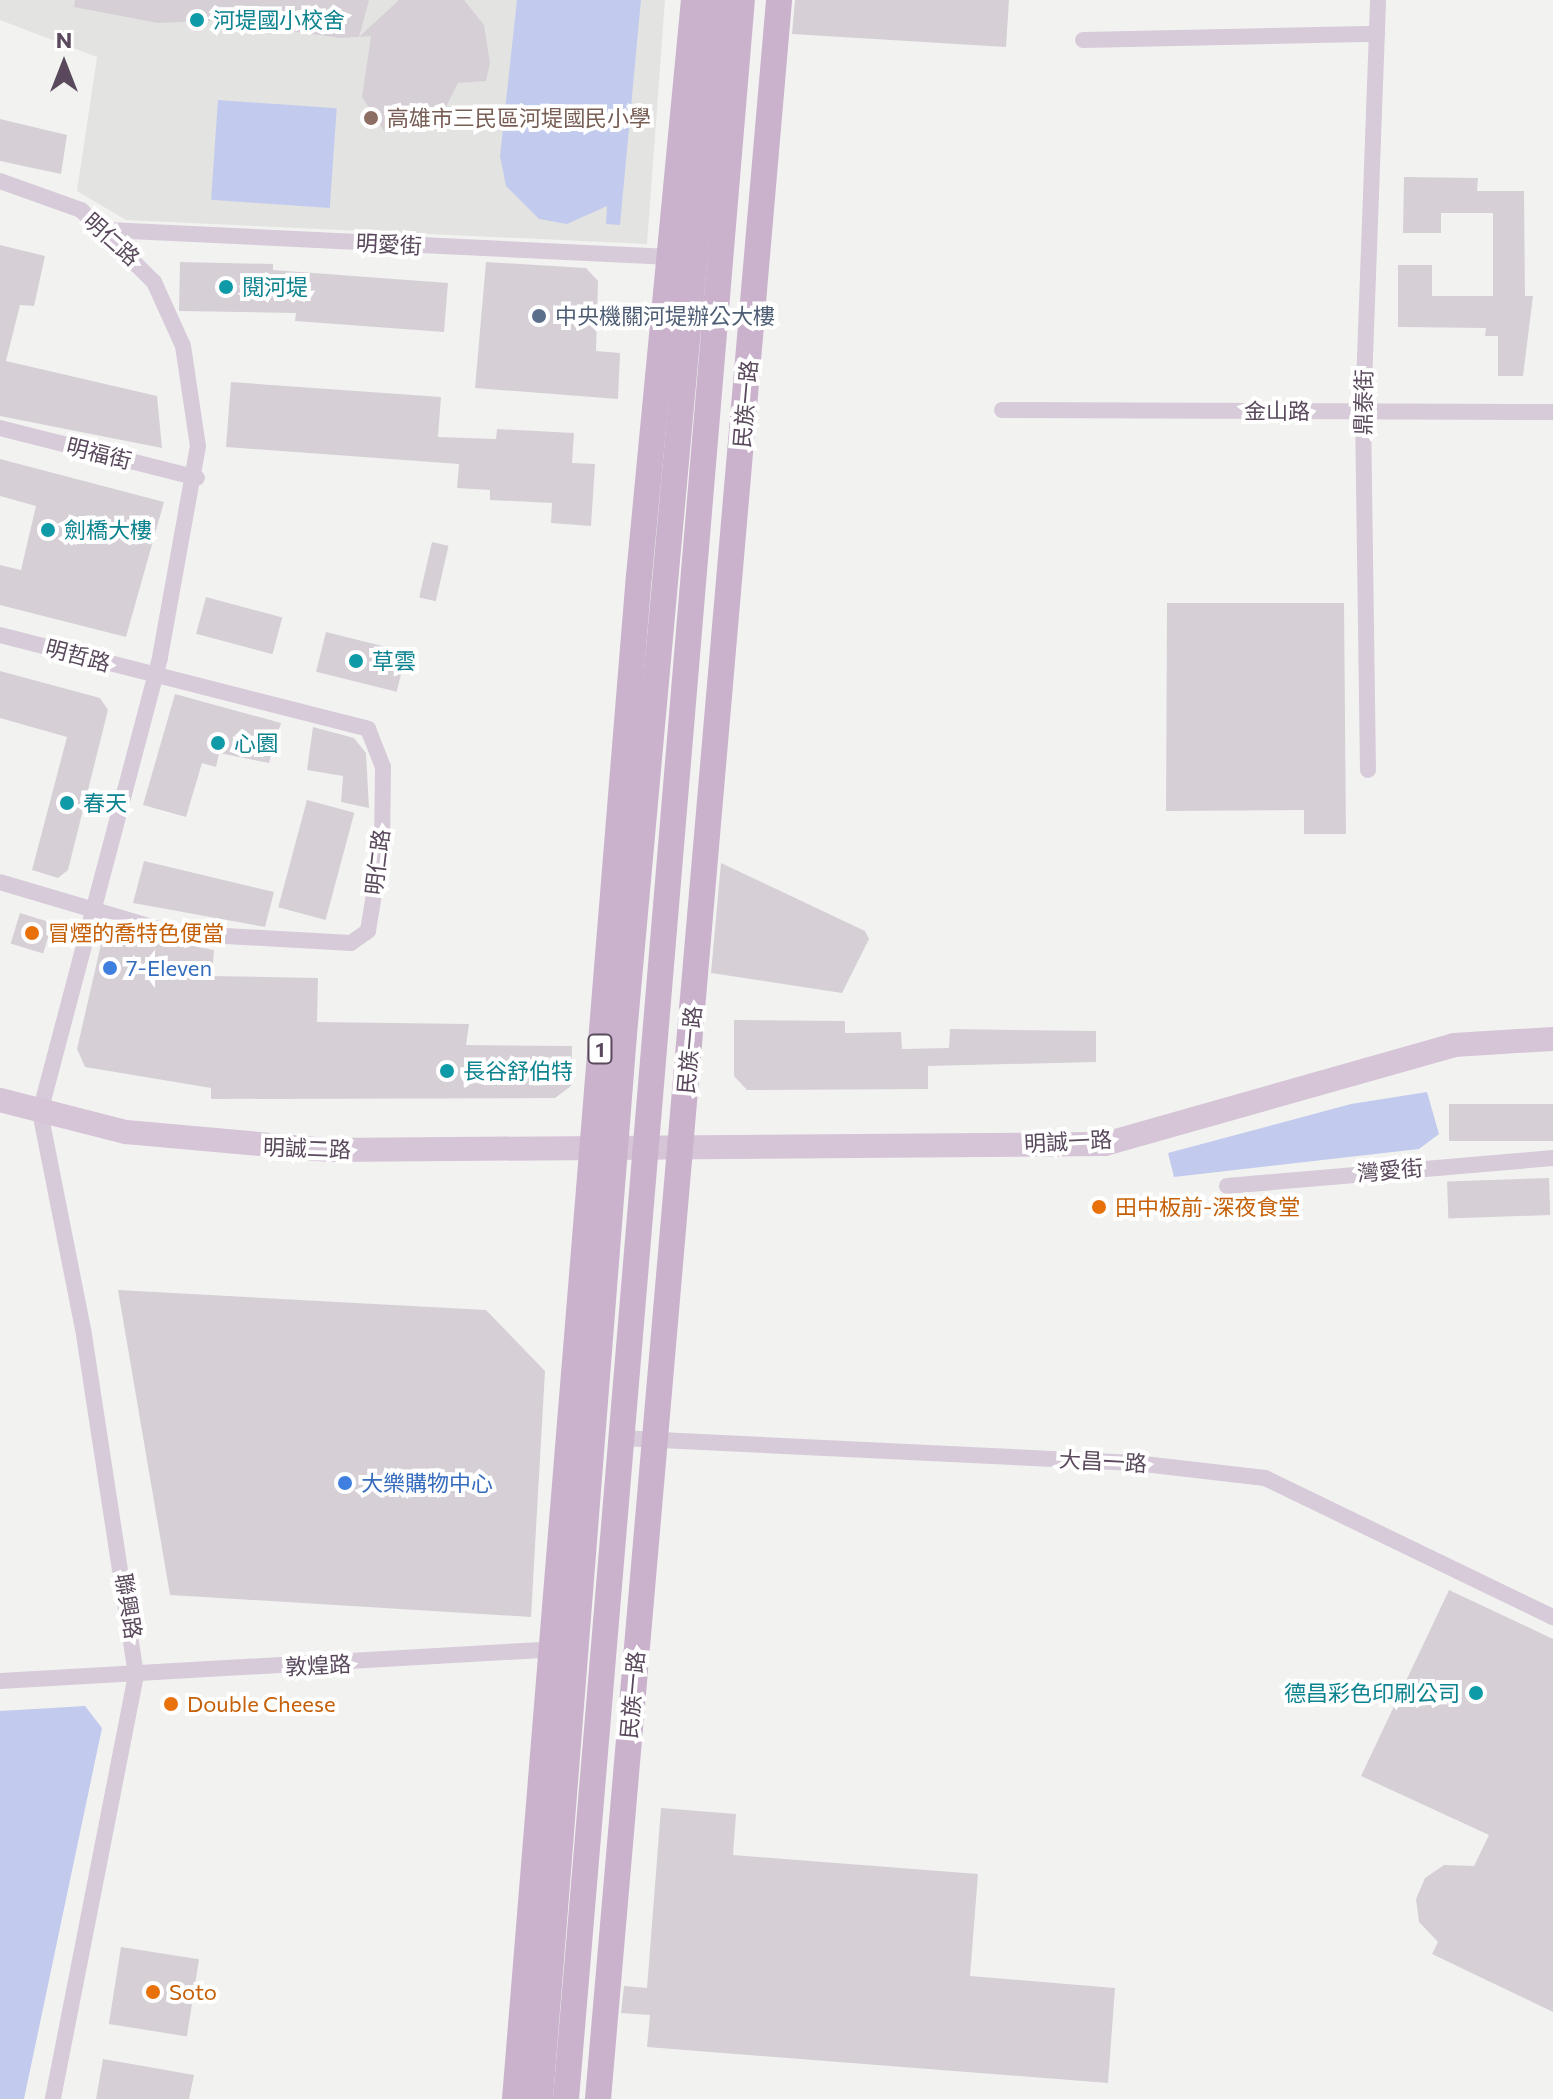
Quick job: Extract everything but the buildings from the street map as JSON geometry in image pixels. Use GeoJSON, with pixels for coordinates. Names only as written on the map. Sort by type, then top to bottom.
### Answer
{"type":"FeatureCollection","features":[{"type":"Feature","properties":{"kind":"main road","name":"1"},"geometry":{"type":"LineString","coordinates":[[515,2099],[563,1648],[606,1144],[632,821],[670,257],[694,0]]}},
{"type":"Feature","properties":{"kind":"main road","name":"1"},"geometry":{"type":"LineString","coordinates":[[632,821],[718,0]]}},
{"type":"Feature","properties":{"kind":"main road","name":"民族一路"},"geometry":{"type":"LineString","coordinates":[[566,2099],[742,0]]}},
{"type":"Feature","properties":{"kind":"main road","name":"民族一路"},"geometry":{"type":"LineString","coordinates":[[598,2099],[779,0]]}},
{"type":"Feature","properties":{"kind":"main road"},"geometry":{"type":"LineString","coordinates":[[670,830],[707,833]]}},
{"type":"Feature","properties":{"kind":"main road","name":"1"},"geometry":{"type":"LineString","coordinates":[[540,2099],[563,1648]]}},
{"type":"Feature","properties":{"kind":"street","name":"鼎泰街"},"geometry":{"type":"LineString","coordinates":[[1368,770],[1363,412],[1378,0]]}},
{"type":"Feature","properties":{"kind":"street"},"geometry":{"type":"LineString","coordinates":[[1083,40],[1377,34]]}},
{"type":"Feature","properties":{"kind":"street","name":"明仁路"},"geometry":{"type":"LineString","coordinates":[[0,181],[81,210],[108,230],[154,282],[183,346],[197,478],[156,675],[90,909],[40,1112]]}},
{"type":"Feature","properties":{"kind":"street","name":"明愛街"},"geometry":{"type":"LineString","coordinates":[[108,230],[670,257]]}},
{"type":"Feature","properties":{"kind":"street","name":"金山路"},"geometry":{"type":"LineString","coordinates":[[1002,410],[1553,412]]}},
{"type":"Feature","properties":{"kind":"street","name":"明福街"},"geometry":{"type":"LineString","coordinates":[[0,428],[197,478]]}},
{"type":"Feature","properties":{"kind":"street","name":"明哲路"},"geometry":{"type":"LineString","coordinates":[[0,635],[156,675]]}},
{"type":"Feature","properties":{"kind":"street","name":"明仁路"},"geometry":{"type":"LineString","coordinates":[[90,909],[172,933],[237,939],[351,943],[368,931],[382,846],[383,767],[368,729],[156,675]]}},
{"type":"Feature","properties":{"kind":"street"},"geometry":{"type":"LineString","coordinates":[[0,882],[90,909]]}},
{"type":"Feature","properties":{"kind":"street","name":"明誠一路"},"geometry":{"type":"LineString","coordinates":[[606,1144],[1105,1144],[1454,1045],[1553,1039]]}},
{"type":"Feature","properties":{"kind":"street","name":"明誠二路"},"geometry":{"type":"LineString","coordinates":[[0,1100],[40,1112],[212,1144],[329,1150],[606,1144]]}},
{"type":"Feature","properties":{"kind":"street","name":"聯興路"},"geometry":{"type":"LineString","coordinates":[[40,1112],[84,1335],[136,1675],[53,2099]]}},
{"type":"Feature","properties":{"kind":"street","name":"灣愛街"},"geometry":{"type":"LineString","coordinates":[[1227,1186],[1553,1158]]}},
{"type":"Feature","properties":{"kind":"street","name":"大昌一路"},"geometry":{"type":"LineString","coordinates":[[620,1438],[1135,1463],[1265,1478],[1553,1617]]}},
{"type":"Feature","properties":{"kind":"street","name":"敦煌路"},"geometry":{"type":"LineString","coordinates":[[0,1681],[563,1648],[636,1649]]}},
{"type":"Feature","properties":{"kind":"shaded area","name":"高雄市三民區河堤國民小學"},"geometry":{"type":"Polygon","coordinates":[[[0,0],[665,0],[647,244],[126,220],[77,191],[97,57],[0,20],[0,0]]]}},
{"type":"Feature","properties":{"kind":"shaded area"},"geometry":{"type":"Polygon","coordinates":[[[517,0],[641,0],[620,225],[606,224],[607,206],[567,224],[539,219],[506,186],[500,156],[517,0]]]}},
{"type":"Feature","properties":{"kind":"shaded area"},"geometry":{"type":"Polygon","coordinates":[[[218,100],[337,108],[330,208],[211,200],[218,100]]]}},
{"type":"Feature","properties":{"kind":"shaded area"},"geometry":{"type":"Polygon","coordinates":[[[1427,1092],[1439,1134],[1419,1149],[1174,1177],[1168,1153],[1351,1104],[1427,1092]]]}},
{"type":"Feature","properties":{"kind":"shaded area"},"geometry":{"type":"Polygon","coordinates":[[[85,1706],[102,1728],[24,2099],[0,2099],[0,1711],[85,1706]]]}},
{"type":"Feature","properties":{"kind":"place","name":"河堤國小校舍"},"geometry":{"type":"Point","coordinates":[197,20]}},
{"type":"Feature","properties":{"kind":"place","name":"高雄市三民區河堤國民小學"},"geometry":{"type":"Point","coordinates":[371,118]}},
{"type":"Feature","properties":{"kind":"place","name":"閱河堤"},"geometry":{"type":"Point","coordinates":[226,287]}},
{"type":"Feature","properties":{"kind":"place","name":"中央機關河堤辦公大樓"},"geometry":{"type":"Point","coordinates":[539,316]}},
{"type":"Feature","properties":{"kind":"place","name":"劍橋大樓"},"geometry":{"type":"Point","coordinates":[48,530]}},
{"type":"Feature","properties":{"kind":"place","name":"草雲"},"geometry":{"type":"Point","coordinates":[356,661]}},
{"type":"Feature","properties":{"kind":"place","name":"心園"},"geometry":{"type":"Point","coordinates":[218,743]}},
{"type":"Feature","properties":{"kind":"place","name":"春天"},"geometry":{"type":"Point","coordinates":[67,803]}},
{"type":"Feature","properties":{"kind":"place","name":"冒煙的喬特色便當"},"geometry":{"type":"Point","coordinates":[32,933]}},
{"type":"Feature","properties":{"kind":"place","name":"7-Eleven"},"geometry":{"type":"Point","coordinates":[110,968]}},
{"type":"Feature","properties":{"kind":"place","name":"長谷舒伯特"},"geometry":{"type":"Point","coordinates":[447,1071]}},
{"type":"Feature","properties":{"kind":"place","name":"田中板前-深夜食堂"},"geometry":{"type":"Point","coordinates":[1099,1207]}},
{"type":"Feature","properties":{"kind":"place","name":"大樂購物中心"},"geometry":{"type":"Point","coordinates":[345,1483]}},
{"type":"Feature","properties":{"kind":"place","name":"德昌彩色印刷公司"},"geometry":{"type":"Point","coordinates":[1476,1693]}},
{"type":"Feature","properties":{"kind":"place","name":"Double Cheese"},"geometry":{"type":"Point","coordinates":[171,1704]}},
{"type":"Feature","properties":{"kind":"place","name":"Soto"},"geometry":{"type":"Point","coordinates":[153,1992]}}]}
